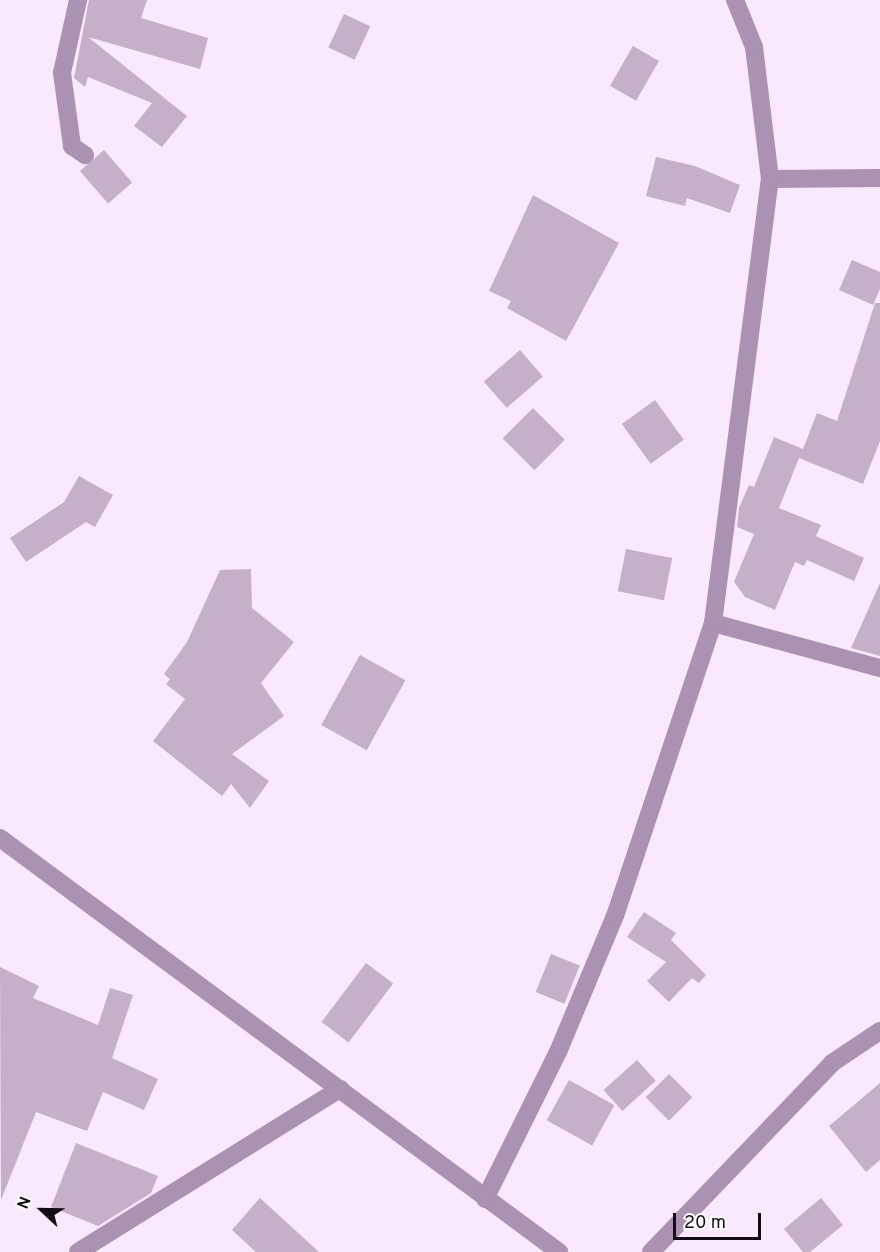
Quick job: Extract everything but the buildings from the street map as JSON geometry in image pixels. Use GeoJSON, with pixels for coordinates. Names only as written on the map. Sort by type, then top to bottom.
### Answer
{"type":"FeatureCollection","features":[{"type":"Feature","properties":{"kind":"street"},"geometry":{"type":"LineString","coordinates":[[78,0],[62,74],[72,146],[85,156]]}},
{"type":"Feature","properties":{"kind":"street"},"geometry":{"type":"LineString","coordinates":[[485,1199],[558,1052],[615,916],[713,623],[770,179],[754,47],[735,0]]}},
{"type":"Feature","properties":{"kind":"street"},"geometry":{"type":"LineString","coordinates":[[770,179],[879,179]]}},
{"type":"Feature","properties":{"kind":"street"},"geometry":{"type":"LineString","coordinates":[[713,623],[880,668]]}},
{"type":"Feature","properties":{"kind":"street"},"geometry":{"type":"LineString","coordinates":[[0,838],[559,1252]]}},
{"type":"Feature","properties":{"kind":"street"},"geometry":{"type":"LineString","coordinates":[[651,1252],[832,1063],[880,1031]]}},
{"type":"Feature","properties":{"kind":"street"},"geometry":{"type":"LineString","coordinates":[[78,1252],[340,1089]]}}]}
